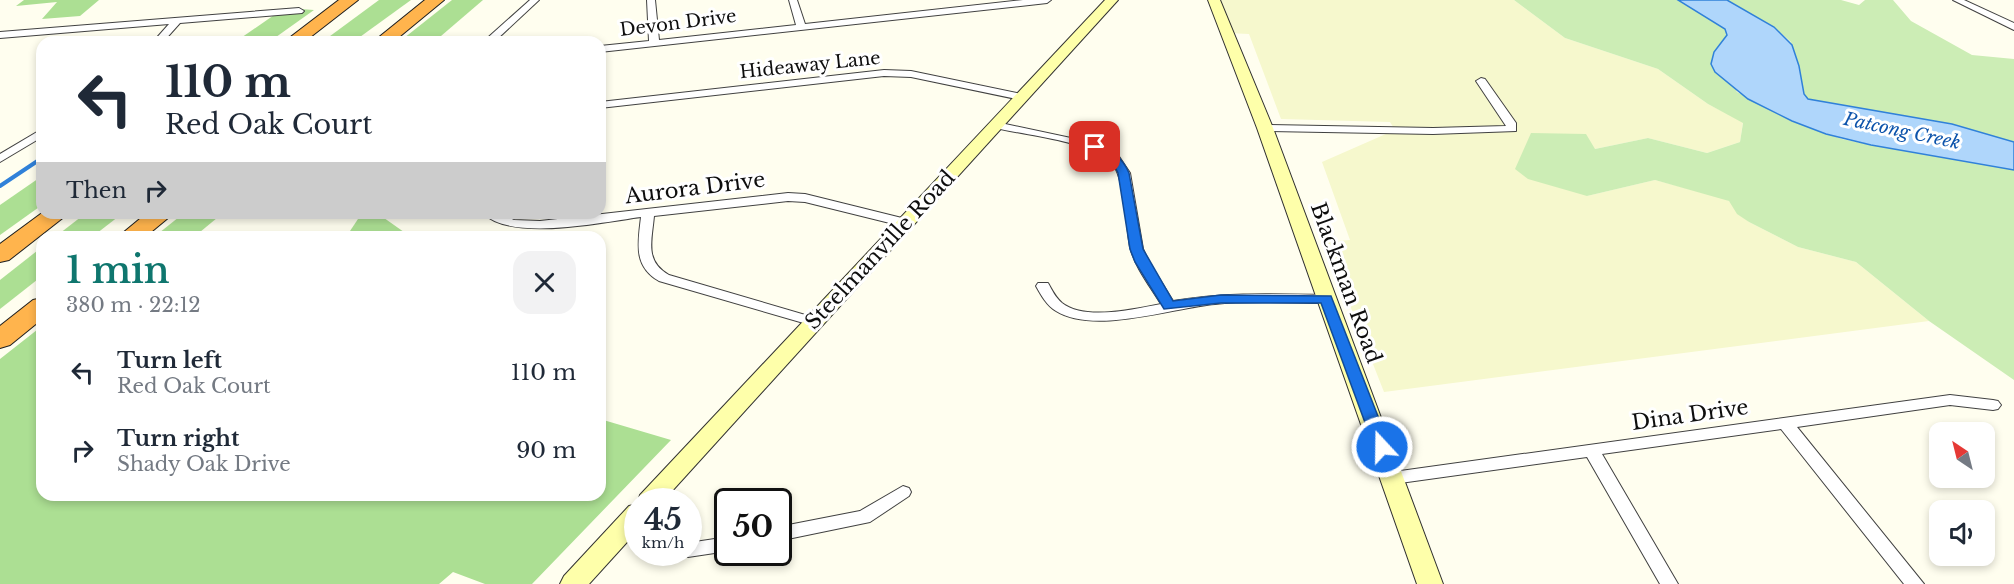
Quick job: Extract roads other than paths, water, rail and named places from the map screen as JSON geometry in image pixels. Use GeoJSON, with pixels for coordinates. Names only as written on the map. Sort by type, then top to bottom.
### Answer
{"type":"FeatureCollection","features":[{"type":"Feature","properties":{"kind":"highway"},"geometry":{"type":"LineString","coordinates":[[300,36],[350,0]]}},
{"type":"Feature","properties":{"kind":"highway"},"geometry":{"type":"LineString","coordinates":[[390,36],[436,0]]}},
{"type":"Feature","properties":{"kind":"highway"},"geometry":{"type":"LineString","coordinates":[[0,255],[49,219]]}},
{"type":"Feature","properties":{"kind":"highway"},"geometry":{"type":"LineString","coordinates":[[138,231],[154,219]]}},
{"type":"Feature","properties":{"kind":"highway"},"geometry":{"type":"LineString","coordinates":[[0,339],[36,311]]}},
{"type":"Feature","properties":{"kind":"main road","name":"Steelmanville Road"},"geometry":{"type":"LineString","coordinates":[[661,488],[1111,0]]}},
{"type":"Feature","properties":{"kind":"main road","name":"Blackman Road"},"geometry":{"type":"LineString","coordinates":[[1214,0],[1265,128],[1430,584]]}},
{"type":"Feature","properties":{"kind":"main road"},"geometry":{"type":"LineString","coordinates":[[573,584],[624,535]]}},
{"type":"Feature","properties":{"kind":"street"},"geometry":{"type":"LineString","coordinates":[[495,36],[535,0]]}},
{"type":"Feature","properties":{"kind":"street"},"geometry":{"type":"LineString","coordinates":[[651,0],[654,43]]}},
{"type":"Feature","properties":{"kind":"street"},"geometry":{"type":"LineString","coordinates":[[793,0],[801,26]]}},
{"type":"Feature","properties":{"kind":"street","name":"Devon Drive"},"geometry":{"type":"LineString","coordinates":[[606,48],[801,26],[923,9],[1047,0]]}},
{"type":"Feature","properties":{"kind":"street"},"geometry":{"type":"LineString","coordinates":[[1957,0],[2014,27]]}},
{"type":"Feature","properties":{"kind":"street"},"geometry":{"type":"LineString","coordinates":[[0,35],[299,11]]}},
{"type":"Feature","properties":{"kind":"street"},"geometry":{"type":"LineString","coordinates":[[163,36],[176,22]]}},
{"type":"Feature","properties":{"kind":"street","name":"Hideaway Lane"},"geometry":{"type":"LineString","coordinates":[[606,104],[884,73],[911,74],[1022,97]]}},
{"type":"Feature","properties":{"kind":"street"},"geometry":{"type":"LineString","coordinates":[[1265,128],[1422,131],[1512,129],[1511,123],[1482,81]]}},
{"type":"Feature","properties":{"kind":"street"},"geometry":{"type":"LineString","coordinates":[[996,125],[1081,143],[1114,157],[1124,173],[1137,249],[1142,262],[1169,306]]}},
{"type":"Feature","properties":{"kind":"street"},"geometry":{"type":"LineString","coordinates":[[0,159],[36,136]]}},
{"type":"Feature","properties":{"kind":"street","name":"Aurora Drive"},"geometry":{"type":"LineString","coordinates":[[606,218],[797,197],[906,224]]}},
{"type":"Feature","properties":{"kind":"street"},"geometry":{"type":"LineString","coordinates":[[648,214],[645,259],[654,273],[664,278],[814,322]]}},
{"type":"Feature","properties":{"kind":"street","name":"Aurora Drive"},"geometry":{"type":"LineString","coordinates":[[502,219],[512,224],[540,225],[599,219]]}},
{"type":"Feature","properties":{"kind":"street"},"geometry":{"type":"LineString","coordinates":[[1043,286],[1055,306],[1084,316],[1119,315],[1221,299],[1326,299]]}},
{"type":"Feature","properties":{"kind":"street","name":"Dina Drive"},"geometry":{"type":"LineString","coordinates":[[1393,478],[1950,400],[1993,405]]}},
{"type":"Feature","properties":{"kind":"street"},"geometry":{"type":"LineString","coordinates":[[1785,423],[1915,584]]}},
{"type":"Feature","properties":{"kind":"street"},"geometry":{"type":"LineString","coordinates":[[1592,451],[1670,584]]}},
{"type":"Feature","properties":{"kind":"street"},"geometry":{"type":"LineString","coordinates":[[792,531],[864,518],[903,492]]}},
{"type":"Feature","properties":{"kind":"water","name":"Patcong Creek"},"geometry":{"type":"Polygon","coordinates":[[[1678,0],[1727,0],[1774,27],[1792,45],[1799,66],[1804,94],[1808,99],[1952,124],[2014,142],[2014,170],[1871,145],[1826,134],[1792,121],[1748,99],[1715,72],[1711,64],[1714,52],[1727,35],[1725,29],[1678,0]]]}},
{"type":"Feature","properties":{"kind":"waterway"},"geometry":{"type":"LineString","coordinates":[[0,186],[36,162]]}}]}
